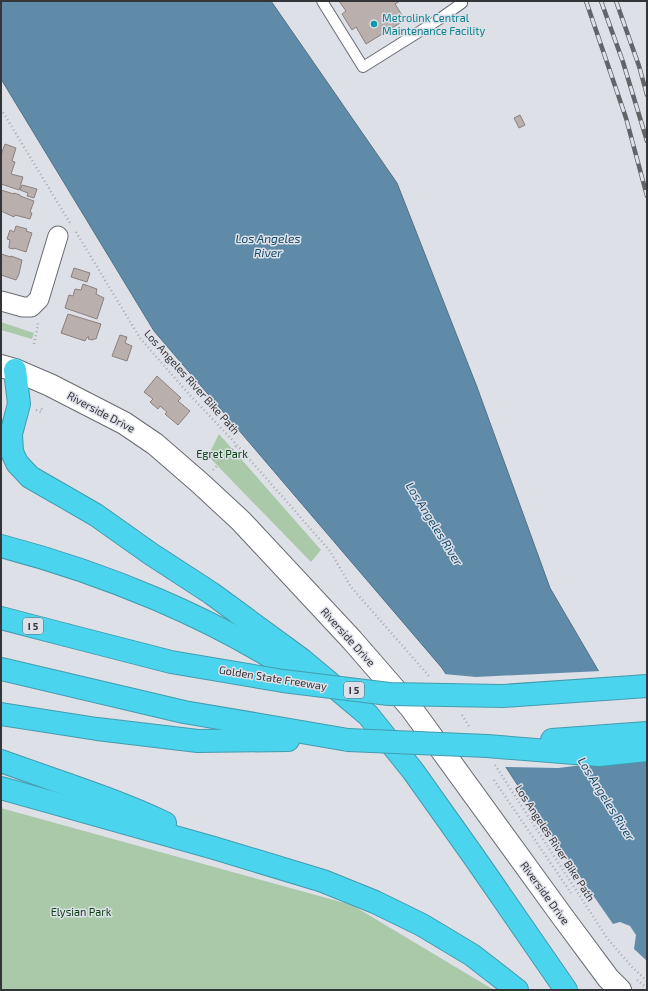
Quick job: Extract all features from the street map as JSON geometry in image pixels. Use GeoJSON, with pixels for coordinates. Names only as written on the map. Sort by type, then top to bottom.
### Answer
{"type":"FeatureCollection","features":[{"type":"Feature","properties":{"kind":"highway"},"geometry":{"type":"LineString","coordinates":[[1,387],[8,368]]}},
{"type":"Feature","properties":{"kind":"highway"},"geometry":{"type":"LineString","coordinates":[[8,368],[19,404],[11,434],[12,452],[18,463],[30,477],[110,523],[151,554],[211,593],[301,659],[368,715],[413,771],[566,990]]}},
{"type":"Feature","properties":{"kind":"highway"},"geometry":{"type":"LineString","coordinates":[[1,546],[42,557],[113,581],[202,620],[277,660],[353,711],[413,771]]}},
{"type":"Feature","properties":{"kind":"highway","name":"Golden State Freeway"},"geometry":{"type":"LineString","coordinates":[[1,618],[171,662],[284,681],[389,694],[503,696],[647,686]]}},
{"type":"Feature","properties":{"kind":"highway"},"geometry":{"type":"LineString","coordinates":[[1,669],[184,712],[348,740]]}},
{"type":"Feature","properties":{"kind":"highway"},"geometry":{"type":"LineString","coordinates":[[1,714],[97,729],[198,741],[348,740],[483,746],[599,755],[647,750]]}},
{"type":"Feature","properties":{"kind":"highway"},"geometry":{"type":"LineString","coordinates":[[483,746],[647,732]]}},
{"type":"Feature","properties":{"kind":"highway"},"geometry":{"type":"LineString","coordinates":[[1,762],[142,812],[214,848]]}},
{"type":"Feature","properties":{"kind":"highway"},"geometry":{"type":"LineString","coordinates":[[1,788],[214,848],[323,881],[374,902],[422,925],[472,955],[517,990]]}},
{"type":"Feature","properties":{"kind":"main road","name":"Riverside Drive"},"geometry":{"type":"LineString","coordinates":[[8,368],[50,386],[124,423],[155,444],[241,521],[352,640],[411,708],[562,916],[608,978],[620,990]]}},
{"type":"Feature","properties":{"kind":"street"},"geometry":{"type":"LineString","coordinates":[[1,301],[23,307],[30,307],[39,299],[58,236]]}},
{"type":"Feature","properties":{"kind":"lane"},"geometry":{"type":"LineString","coordinates":[[322,1],[363,67],[438,20],[462,3],[461,1]]}},
{"type":"Feature","properties":{"kind":"path","name":"Los Angeles River Bike Path"},"geometry":{"type":"LineString","coordinates":[[1,109],[140,338],[187,392],[237,445],[332,554],[351,587],[433,680]]}},
{"type":"Feature","properties":{"kind":"path"},"geometry":{"type":"LineString","coordinates":[[200,483],[237,445]]}},
{"type":"Feature","properties":{"kind":"path","name":"Los Angeles River Bike Path"},"geometry":{"type":"LineString","coordinates":[[460,712],[607,938],[632,967],[647,981]]}},
{"type":"Feature","properties":{"kind":"path"},"geometry":{"type":"LineString","coordinates":[[494,780],[574,897]]}},
{"type":"Feature","properties":{"kind":"green space"},"geometry":{"type":"Polygon","coordinates":[[[1,322],[34,333],[32,339],[1,330],[1,322]]]}},
{"type":"Feature","properties":{"kind":"green space","name":"Egret Park"},"geometry":{"type":"Polygon","coordinates":[[[219,434],[321,550],[311,562],[208,456],[219,434]]]}},
{"type":"Feature","properties":{"kind":"green space","name":"Elysian Park"},"geometry":{"type":"Polygon","coordinates":[[[1,808],[352,905],[494,990],[1,990],[1,808]]]}},
{"type":"Feature","properties":{"kind":"water","name":"Los Angeles River"},"geometry":{"type":"Polygon","coordinates":[[[1,1],[271,1],[397,183],[477,387],[550,588],[647,754],[647,988],[442,668],[154,331],[1,79],[1,1]]]}},
{"type":"Feature","properties":{"kind":"pier"},"geometry":{"type":"Polygon","coordinates":[[[601,671],[647,750],[647,757],[558,768],[504,767],[444,674],[476,677],[601,671]]]}},
{"type":"Feature","properties":{"kind":"pier"},"geometry":{"type":"Polygon","coordinates":[[[505,768],[613,924],[620,922],[630,926],[636,935],[634,949],[647,961],[647,990],[645,990],[608,928],[505,768]]]}},
{"type":"Feature","properties":{"kind":"building","name":"Metrolink Central Maintenance Facility"},"geometry":{"type":"Polygon","coordinates":[[[339,1],[400,1],[395,4],[405,20],[366,44],[356,27],[352,30],[342,14],[346,11],[339,1]]]}},
{"type":"Feature","properties":{"kind":"building"},"geometry":{"type":"Polygon","coordinates":[[[520,115],[525,125],[519,128],[514,118],[520,115]]]}},
{"type":"Feature","properties":{"kind":"building"},"geometry":{"type":"Polygon","coordinates":[[[5,144],[16,148],[12,161],[15,162],[11,174],[23,177],[19,190],[1,184],[1,155],[5,144]]]}},
{"type":"Feature","properties":{"kind":"building"},"geometry":{"type":"Polygon","coordinates":[[[22,185],[37,189],[34,198],[27,196],[28,193],[20,190],[22,185]]]}},
{"type":"Feature","properties":{"kind":"building"},"geometry":{"type":"Polygon","coordinates":[[[1,190],[20,195],[34,201],[30,212],[32,213],[30,219],[15,215],[14,217],[1,211],[1,190]]]}},
{"type":"Feature","properties":{"kind":"building"},"geometry":{"type":"Polygon","coordinates":[[[16,226],[27,229],[26,231],[32,233],[26,252],[9,248],[10,240],[7,239],[10,230],[14,232],[16,226]]]}},
{"type":"Feature","properties":{"kind":"building"},"geometry":{"type":"Polygon","coordinates":[[[1,254],[22,260],[16,280],[1,275],[1,254]]]}},
{"type":"Feature","properties":{"kind":"building"},"geometry":{"type":"Polygon","coordinates":[[[74,268],[90,273],[87,282],[71,277],[74,268]]]}},
{"type":"Feature","properties":{"kind":"building"},"geometry":{"type":"Polygon","coordinates":[[[83,284],[97,289],[96,294],[104,298],[97,319],[65,308],[69,295],[73,296],[75,289],[81,290],[83,284]]]}},
{"type":"Feature","properties":{"kind":"building"},"geometry":{"type":"Polygon","coordinates":[[[68,314],[101,324],[96,339],[88,339],[89,337],[87,337],[85,341],[61,333],[68,314]]]}},
{"type":"Feature","properties":{"kind":"building"},"geometry":{"type":"Polygon","coordinates":[[[120,335],[127,337],[125,343],[132,346],[127,361],[112,356],[120,335]]]}},
{"type":"Feature","properties":{"kind":"building"},"geometry":{"type":"Polygon","coordinates":[[[157,376],[181,398],[178,401],[190,411],[178,425],[165,414],[167,412],[160,406],[158,409],[150,402],[153,399],[144,392],[157,376]]]}},
{"type":"Feature","properties":{"kind":"railway"},"geometry":{"type":"LineString","coordinates":[[586,1],[626,118],[647,196]]}},
{"type":"Feature","properties":{"kind":"railway"},"geometry":{"type":"LineString","coordinates":[[601,1],[623,62],[647,141]]}},
{"type":"Feature","properties":{"kind":"railway"},"geometry":{"type":"LineString","coordinates":[[616,1],[639,66],[647,95]]}},
{"type":"Feature","properties":{"kind":"place","name":"Metrolink Central Maintenance Facility"},"geometry":{"type":"Point","coordinates":[374,24]}}]}
